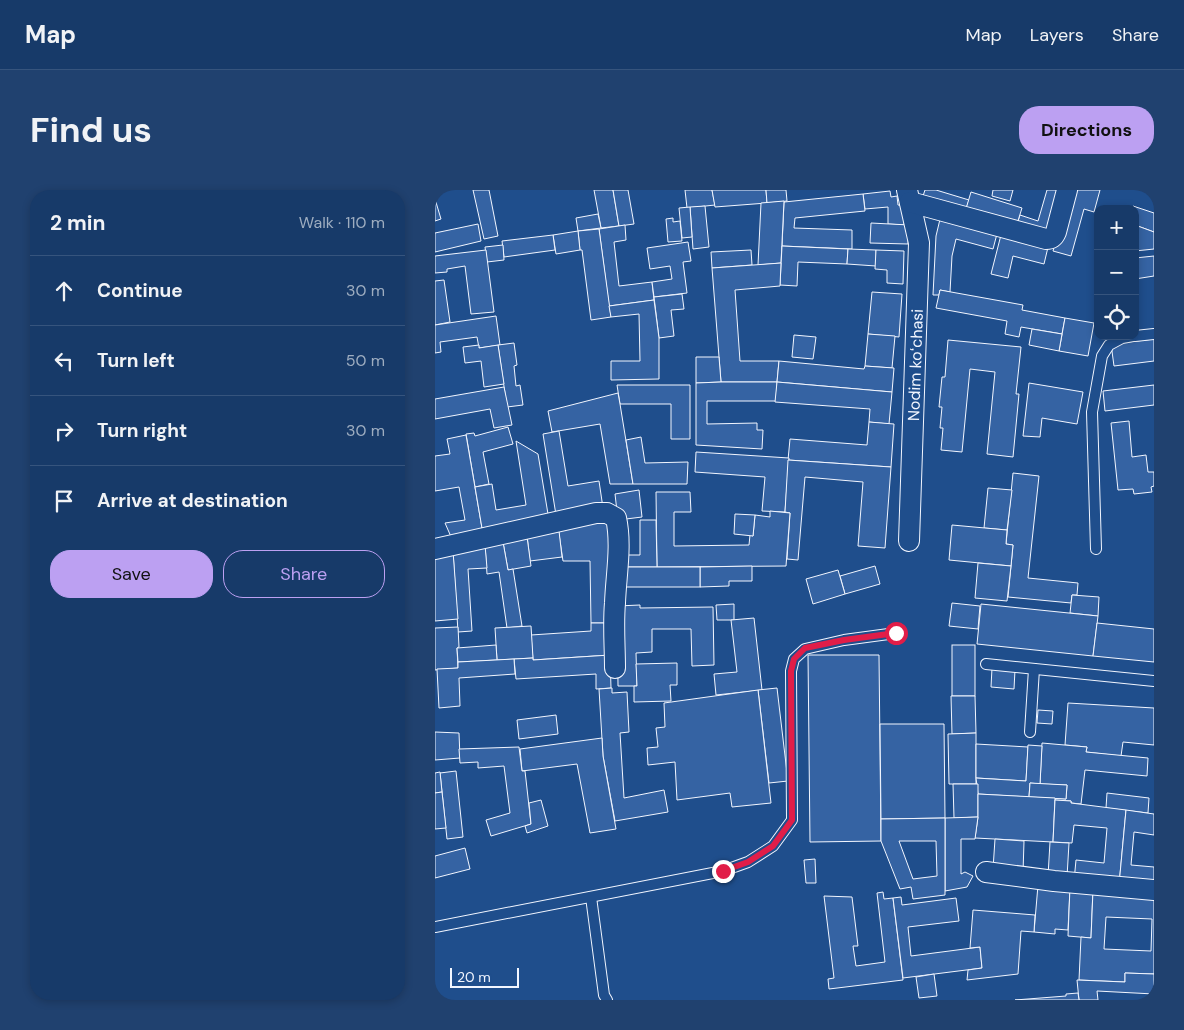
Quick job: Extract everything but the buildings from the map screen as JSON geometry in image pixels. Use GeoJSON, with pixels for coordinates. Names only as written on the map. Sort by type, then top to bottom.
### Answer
{"type":"FeatureCollection","features":[{"type":"Feature","properties":{"kind":"street"},"geometry":{"type":"LineString","coordinates":[[909,196],[1051,239],[1056,232],[1067,190]]}},
{"type":"Feature","properties":{"kind":"street","name":"Nodim koʻchasi"},"geometry":{"type":"LineString","coordinates":[[909,196],[919,243],[909,540]]}},
{"type":"Feature","properties":{"kind":"street"},"geometry":{"type":"LineString","coordinates":[[435,549],[596,513],[607,513],[616,518],[618,528],[615,668]]}},
{"type":"Feature","properties":{"kind":"street"},"geometry":{"type":"LineString","coordinates":[[986,872],[1054,881],[1154,890]]}},
{"type":"Feature","properties":{"kind":"lane"},"geometry":{"type":"LineString","coordinates":[[1139,336],[1154,334]]}},
{"type":"Feature","properties":{"kind":"lane"},"geometry":{"type":"LineString","coordinates":[[1096,549],[1092,412],[1102,356],[1109,345],[1118,340]]}},
{"type":"Feature","properties":{"kind":"lane"},"geometry":{"type":"LineString","coordinates":[[435,927],[723,871],[748,862],[773,846],[792,820],[791,671],[794,659],[805,648],[844,640],[896,633]]}},
{"type":"Feature","properties":{"kind":"lane"},"geometry":{"type":"LineString","coordinates":[[986,664],[1154,680]]}},
{"type":"Feature","properties":{"kind":"lane"},"geometry":{"type":"LineString","coordinates":[[1030,732],[1034,669]]}},
{"type":"Feature","properties":{"kind":"lane"},"geometry":{"type":"LineString","coordinates":[[591,897],[604,994],[607,1000]]}},
{"type":"Feature","properties":{"kind":"route"},"geometry":{"type":"LineString","coordinates":[[723,871],[748,862],[773,846],[792,820],[791,671],[794,659],[805,648],[844,640],[896,633]]}}]}
